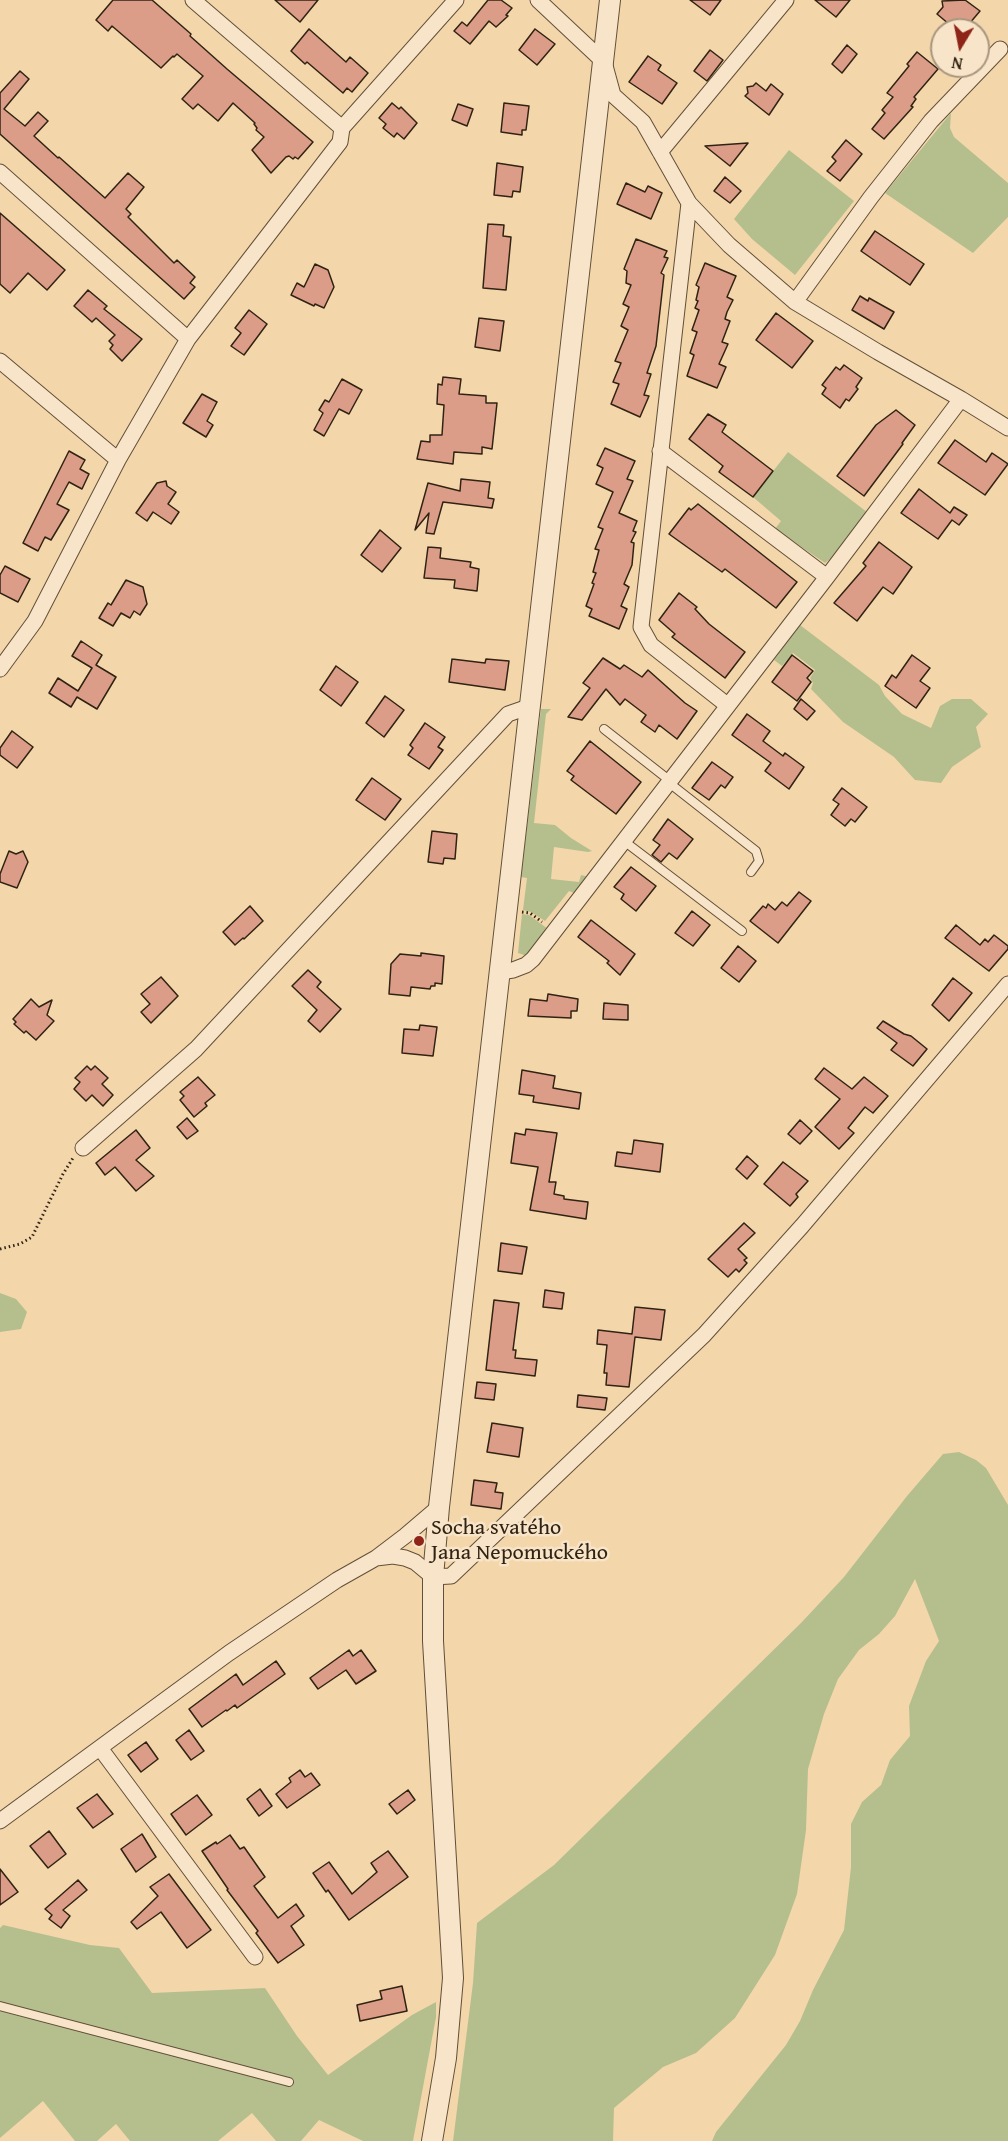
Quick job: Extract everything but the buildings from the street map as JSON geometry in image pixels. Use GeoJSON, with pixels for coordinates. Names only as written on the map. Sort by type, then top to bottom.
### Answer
{"type":"FeatureCollection","features":[{"type":"Feature","properties":{"kind":"street"},"geometry":{"type":"LineString","coordinates":[[193,0],[342,128]]}},
{"type":"Feature","properties":{"kind":"street"},"geometry":{"type":"LineString","coordinates":[[0,669],[35,621],[118,460],[188,339],[340,142],[342,128],[456,0]]}},
{"type":"Feature","properties":{"kind":"street"},"geometry":{"type":"LineString","coordinates":[[538,0],[604,62],[613,94],[643,122],[689,202],[729,245],[795,302],[1008,428]]}},
{"type":"Feature","properties":{"kind":"street"},"geometry":{"type":"LineString","coordinates":[[432,2141],[446,2058],[453,1978],[433,1641],[433,1577],[439,1507],[610,0]]}},
{"type":"Feature","properties":{"kind":"street"},"geometry":{"type":"LineString","coordinates":[[660,152],[786,0]]}},
{"type":"Feature","properties":{"kind":"street"},"geometry":{"type":"LineString","coordinates":[[795,302],[871,197],[931,121],[1000,49]]}},
{"type":"Feature","properties":{"kind":"street"},"geometry":{"type":"LineString","coordinates":[[0,172],[188,339]]}},
{"type":"Feature","properties":{"kind":"street"},"geometry":{"type":"LineString","coordinates":[[689,202],[641,627],[651,645],[727,705]]}},
{"type":"Feature","properties":{"kind":"street"},"geometry":{"type":"LineString","coordinates":[[0,361],[118,460]]}},
{"type":"Feature","properties":{"kind":"street"},"geometry":{"type":"LineString","coordinates":[[500,972],[525,965],[554,931],[962,399]]}},
{"type":"Feature","properties":{"kind":"street"},"geometry":{"type":"LineString","coordinates":[[660,451],[827,577]]}},
{"type":"Feature","properties":{"kind":"street"},"geometry":{"type":"LineString","coordinates":[[83,1148],[196,1049],[508,714],[531,706]]}},
{"type":"Feature","properties":{"kind":"street"},"geometry":{"type":"LineString","coordinates":[[376,1558],[393,1556],[405,1558],[416,1562],[433,1577],[451,1576],[704,1335],[802,1226],[1008,984]]}},
{"type":"Feature","properties":{"kind":"street"},"geometry":{"type":"LineString","coordinates":[[0,1821],[228,1653],[337,1580],[376,1558],[439,1507]]}},
{"type":"Feature","properties":{"kind":"street"},"geometry":{"type":"LineString","coordinates":[[100,1748],[255,1957]]}},
{"type":"Feature","properties":{"kind":"lane"},"geometry":{"type":"LineString","coordinates":[[604,729],[756,851],[759,861],[751,872]]}},
{"type":"Feature","properties":{"kind":"lane"},"geometry":{"type":"LineString","coordinates":[[624,841],[742,931]]}},
{"type":"Feature","properties":{"kind":"lane"},"geometry":{"type":"LineString","coordinates":[[0,2006],[289,2082]]}},
{"type":"Feature","properties":{"kind":"path"},"geometry":{"type":"LineString","coordinates":[[520,912],[530,913],[554,931]]}},
{"type":"Feature","properties":{"kind":"path"},"geometry":{"type":"LineString","coordinates":[[0,1249],[20,1244],[32,1236],[71,1160],[83,1148]]}},
{"type":"Feature","properties":{"kind":"green space"},"geometry":{"type":"Polygon","coordinates":[[[951,113],[950,128],[954,137],[1008,183],[1008,217],[973,253],[885,193],[951,113]]]}},
{"type":"Feature","properties":{"kind":"green space"},"geometry":{"type":"Polygon","coordinates":[[[789,150],[854,201],[795,275],[752,239],[734,219],[789,150]]]}},
{"type":"Feature","properties":{"kind":"green space"},"geometry":{"type":"Polygon","coordinates":[[[788,452],[867,512],[825,563],[775,529],[781,521],[753,497],[788,452]]]}},
{"type":"Feature","properties":{"kind":"green space"},"geometry":{"type":"Polygon","coordinates":[[[800,625],[879,685],[885,696],[902,714],[931,728],[940,706],[952,699],[971,699],[988,714],[976,727],[981,747],[952,767],[941,783],[915,780],[894,757],[843,722],[811,689],[813,683],[810,678],[815,670],[793,653],[782,666],[774,660],[800,625]]]}},
{"type":"Feature","properties":{"kind":"green space"},"geometry":{"type":"Polygon","coordinates":[[[541,709],[551,709],[546,714],[534,823],[555,825],[592,851],[554,847],[551,879],[579,882],[581,875],[589,877],[576,894],[569,891],[545,921],[523,910],[527,878],[521,877],[541,709]]]}},
{"type":"Feature","properties":{"kind":"green space"},"geometry":{"type":"Polygon","coordinates":[[[522,914],[529,915],[548,929],[527,955],[518,953],[522,914]]]}},
{"type":"Feature","properties":{"kind":"green space"},"geometry":{"type":"Polygon","coordinates":[[[0,1293],[16,1299],[27,1312],[21,1329],[0,1332],[0,1293]]]}},
{"type":"Feature","properties":{"kind":"green space"},"geometry":{"type":"Polygon","coordinates":[[[959,1452],[986,1468],[1008,1505],[1008,2141],[712,2141],[716,2132],[786,2045],[844,1930],[851,1867],[851,1824],[862,1802],[881,1785],[890,1760],[910,1736],[909,1706],[926,1661],[939,1641],[915,1579],[895,1616],[879,1634],[859,1650],[838,1679],[824,1714],[808,1769],[806,1830],[797,1894],[775,1955],[735,2018],[696,2053],[663,2067],[614,2108],[613,2141],[453,2141],[473,1983],[477,1923],[554,1865],[801,1623],[844,1577],[943,1454],[959,1452]]]}},
{"type":"Feature","properties":{"kind":"green space"},"geometry":{"type":"Polygon","coordinates":[[[3,1925],[90,1945],[119,1948],[152,1993],[265,1988],[297,2036],[328,2075],[412,2015],[436,2002],[436,2017],[413,2141],[363,2141],[319,2120],[301,2141],[276,2141],[252,2113],[218,2141],[130,2141],[116,2124],[97,2141],[75,2141],[43,2101],[0,2138],[0,1928],[3,1925]]]}},
{"type":"Feature","properties":{"kind":"place","name":"Socha svatého Jana Nepomuckého"},"geometry":{"type":"Point","coordinates":[419,1541]}}]}
